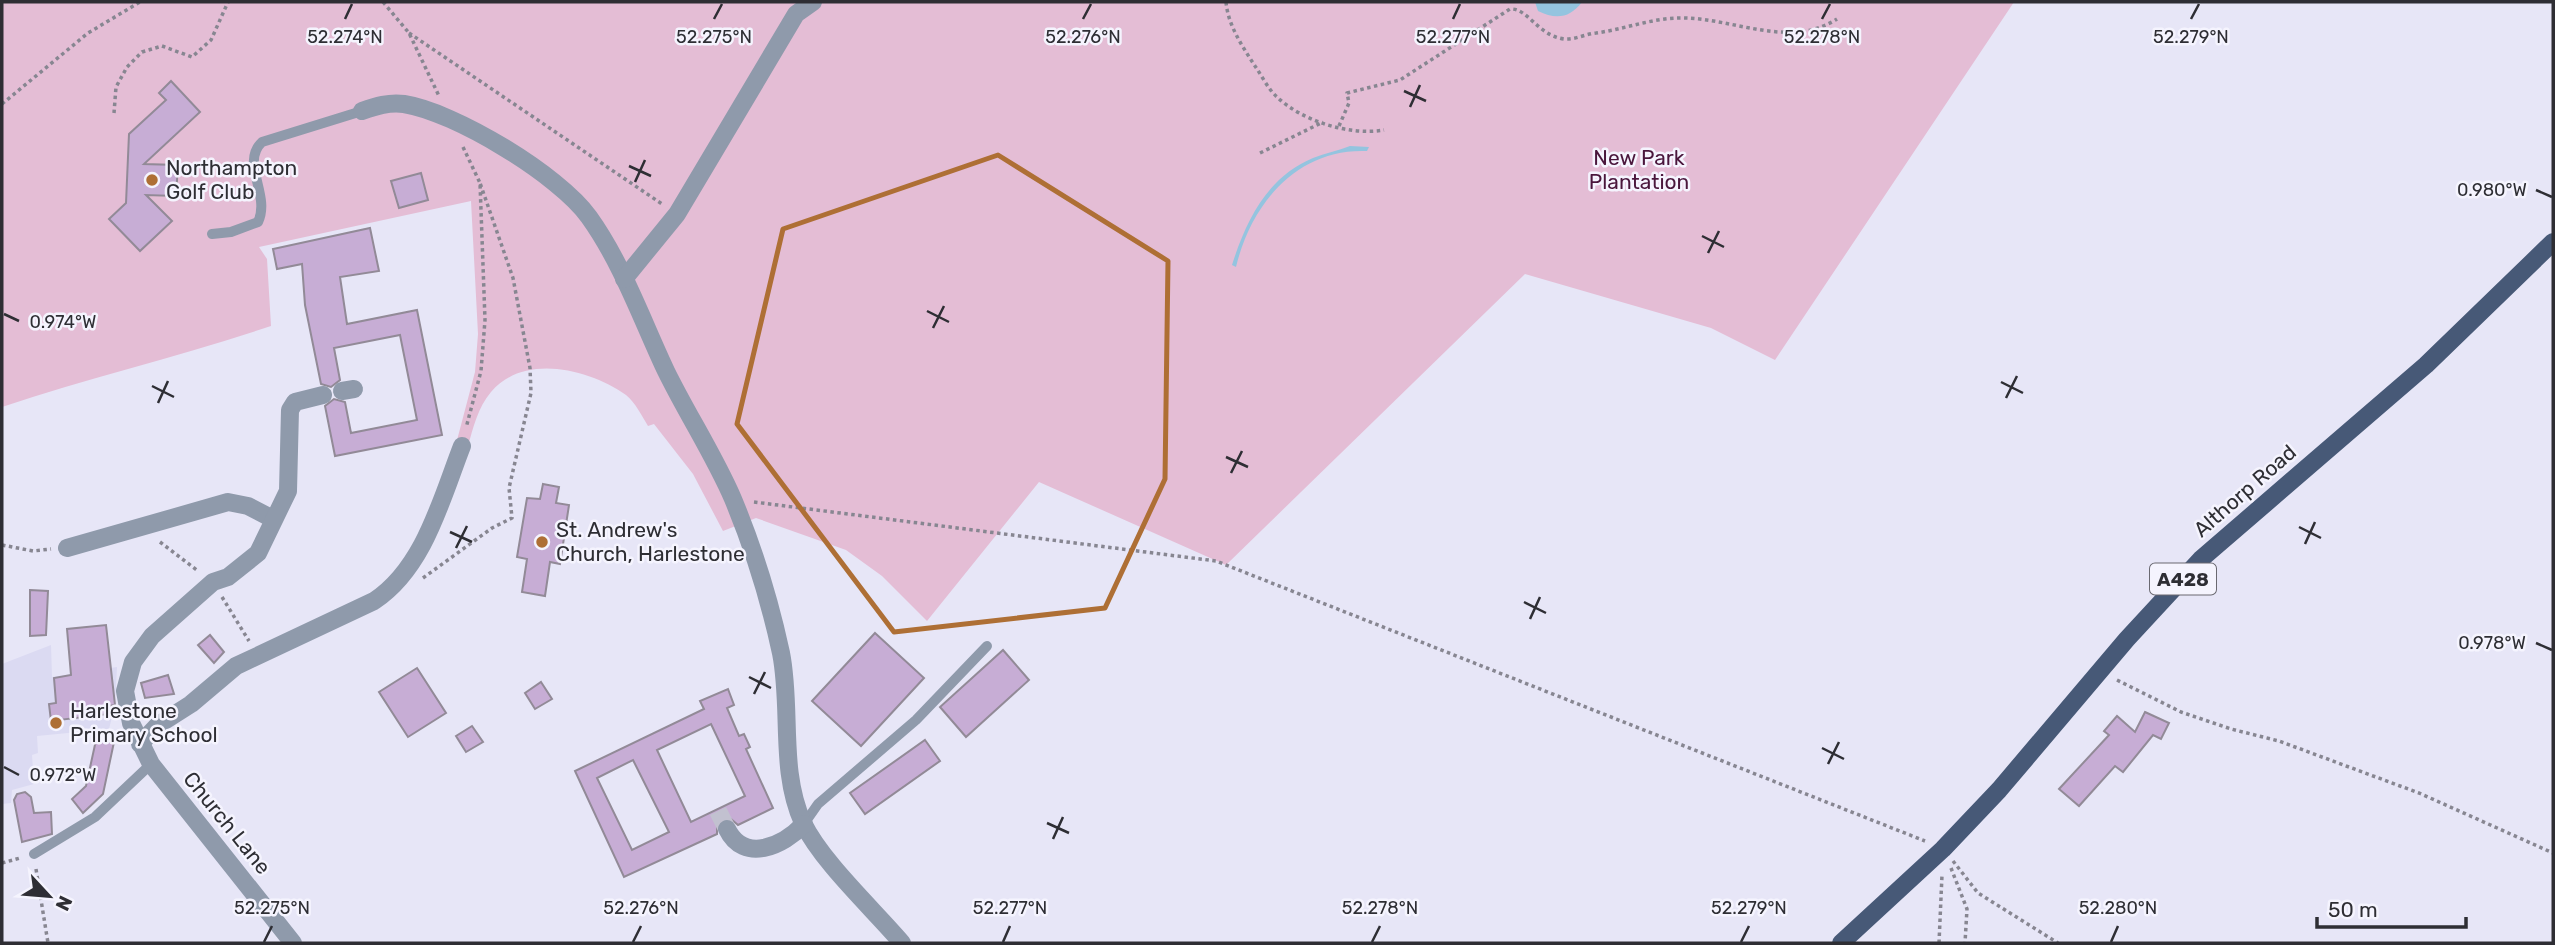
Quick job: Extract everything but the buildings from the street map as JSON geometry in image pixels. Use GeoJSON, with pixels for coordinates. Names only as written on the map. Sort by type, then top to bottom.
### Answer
{"type":"FeatureCollection","features":[{"type":"Feature","properties":{"kind":"main road","name":"Althorp Road"},"geometry":{"type":"LineString","coordinates":[[1841,943],[1943,849],[1999,790],[2099,671],[2201,559],[2426,365],[2553,242]]}},
{"type":"Feature","properties":{"kind":"street"},"geometry":{"type":"LineString","coordinates":[[624,279],[677,214],[796,13],[813,2]]}},
{"type":"Feature","properties":{"kind":"street"},"geometry":{"type":"LineString","coordinates":[[362,111],[379,104],[403,104],[448,117],[497,144],[558,186],[588,215],[624,279],[686,414],[733,499],[764,591],[781,655],[792,780],[804,824],[817,845],[902,943]]}},
{"type":"Feature","properties":{"kind":"street","name":"Church Lane"},"geometry":{"type":"LineString","coordinates":[[293,943],[151,764],[140,744],[127,708],[125,691],[132,662],[152,636],[213,582],[228,577],[258,553],[288,491],[290,410],[295,402],[323,395]]}},
{"type":"Feature","properties":{"kind":"street"},"geometry":{"type":"LineString","coordinates":[[140,744],[158,725],[191,704],[216,681],[257,654],[374,601],[394,588],[411,565],[435,517],[462,446]]}},
{"type":"Feature","properties":{"kind":"street"},"geometry":{"type":"LineString","coordinates":[[67,548],[228,502],[248,506],[273,519]]}},
{"type":"Feature","properties":{"kind":"street"},"geometry":{"type":"LineString","coordinates":[[727,829],[737,845],[749,849],[785,840],[804,824]]}},
{"type":"Feature","properties":{"kind":"lane"},"geometry":{"type":"LineString","coordinates":[[212,234],[231,232],[258,222],[263,201],[254,156],[256,148],[262,142],[362,111]]}},
{"type":"Feature","properties":{"kind":"lane"},"geometry":{"type":"LineString","coordinates":[[804,824],[818,804],[916,720],[987,646]]}},
{"type":"Feature","properties":{"kind":"lane"},"geometry":{"type":"LineString","coordinates":[[34,855],[95,817],[151,764]]}},
{"type":"Feature","properties":{"kind":"path"},"geometry":{"type":"LineString","coordinates":[[2,104],[30,78],[88,33],[139,2]]}},
{"type":"Feature","properties":{"kind":"path"},"geometry":{"type":"LineString","coordinates":[[114,113],[116,87],[127,67],[142,52],[162,46],[192,57],[211,40],[228,2]]}},
{"type":"Feature","properties":{"kind":"path"},"geometry":{"type":"LineString","coordinates":[[383,2],[409,33],[480,183],[513,278],[530,368],[531,393],[509,488],[512,518],[492,528],[430,576],[394,588]]}},
{"type":"Feature","properties":{"kind":"path"},"geometry":{"type":"LineString","coordinates":[[1226,2],[1229,20],[1245,51],[1275,96],[1301,114],[1323,122],[1384,130]]}},
{"type":"Feature","properties":{"kind":"path"},"geometry":{"type":"LineString","coordinates":[[1339,126],[1349,103],[1347,93],[1400,80],[1510,9],[1521,10],[1548,34],[1572,39],[1632,24],[1679,18],[1781,32],[1820,29],[1837,19]]}},
{"type":"Feature","properties":{"kind":"path"},"geometry":{"type":"LineString","coordinates":[[409,33],[677,214]]}},
{"type":"Feature","properties":{"kind":"path"},"geometry":{"type":"LineString","coordinates":[[1260,153],[1323,122]]}},
{"type":"Feature","properties":{"kind":"path"},"geometry":{"type":"LineString","coordinates":[[462,446],[481,371],[485,320],[480,183]]}},
{"type":"Feature","properties":{"kind":"path"},"geometry":{"type":"LineString","coordinates":[[733,499],[1216,561],[1943,849],[1978,893],[2057,943]]}},
{"type":"Feature","properties":{"kind":"path"},"geometry":{"type":"LineString","coordinates":[[157,540],[213,582],[257,654]]}},
{"type":"Feature","properties":{"kind":"path"},"geometry":{"type":"LineString","coordinates":[[2,545],[33,551],[67,548]]}},
{"type":"Feature","properties":{"kind":"path"},"geometry":{"type":"LineString","coordinates":[[2099,671],[2182,712],[2279,741],[2418,793],[2553,853]]}},
{"type":"Feature","properties":{"kind":"path"},"geometry":{"type":"LineString","coordinates":[[1938,943],[1943,849]]}},
{"type":"Feature","properties":{"kind":"path"},"geometry":{"type":"LineString","coordinates":[[1943,849],[1966,909],[1965,943]]}},
{"type":"Feature","properties":{"kind":"path"},"geometry":{"type":"LineString","coordinates":[[34,855],[48,943]]}},
{"type":"Feature","properties":{"kind":"highlighted area"},"geometry":{"type":"Polygon","coordinates":[[[998,155],[1168,261],[1165,479],[1105,608],[894,632],[737,424],[783,229],[998,155]]]}},
{"type":"Feature","properties":{"kind":"shaded area"},"geometry":{"type":"Polygon","coordinates":[[[1535,2],[1582,2],[1568,14],[1551,16],[1538,11],[1535,2]]]}},
{"type":"Feature","properties":{"kind":"shaded area"},"geometry":{"type":"Polygon","coordinates":[[[1350,146],[1369,147],[1367,151],[1342,153],[1319,159],[1281,184],[1253,222],[1236,267],[1232,265],[1244,232],[1260,202],[1271,189],[1297,166],[1350,146]]]}},
{"type":"Feature","properties":{"kind":"shaded area","name":"Harlestone Primary School"},"geometry":{"type":"Polygon","coordinates":[[[51,645],[52,677],[117,667],[115,705],[109,729],[37,736],[38,753],[32,755],[34,784],[12,790],[11,803],[2,804],[2,664],[51,645]]]}},
{"type":"Feature","properties":{"kind":"green space","name":"Northampton Golf Club"},"geometry":{"type":"Polygon","coordinates":[[[2,2],[2014,2],[1775,360],[1711,328],[1525,274],[1226,565],[1039,482],[927,621],[882,576],[846,550],[756,518],[723,531],[693,474],[654,424],[648,426],[626,395],[594,378],[557,369],[521,372],[505,380],[491,392],[476,418],[468,446],[456,444],[475,372],[478,334],[471,201],[259,247],[267,259],[271,326],[2,407],[2,2]]]}},
{"type":"Feature","properties":{"kind":"tunnel"},"geometry":{"type":"LineString","coordinates":[[718,811],[727,829]]}},
{"type":"Feature","properties":{"kind":"place","name":"Northampton Golf Club"},"geometry":{"type":"Point","coordinates":[152,180]}},
{"type":"Feature","properties":{"kind":"place","name":"St. Andrew's Church, Harlestone"},"geometry":{"type":"Point","coordinates":[542,542]}},
{"type":"Feature","properties":{"kind":"place","name":"Harlestone Primary School"},"geometry":{"type":"Point","coordinates":[56,723]}},
{"type":"Feature","properties":{"kind":"park label","name":"New Park Plantation"},"geometry":{"type":"Point","coordinates":[1639,170]}}]}
